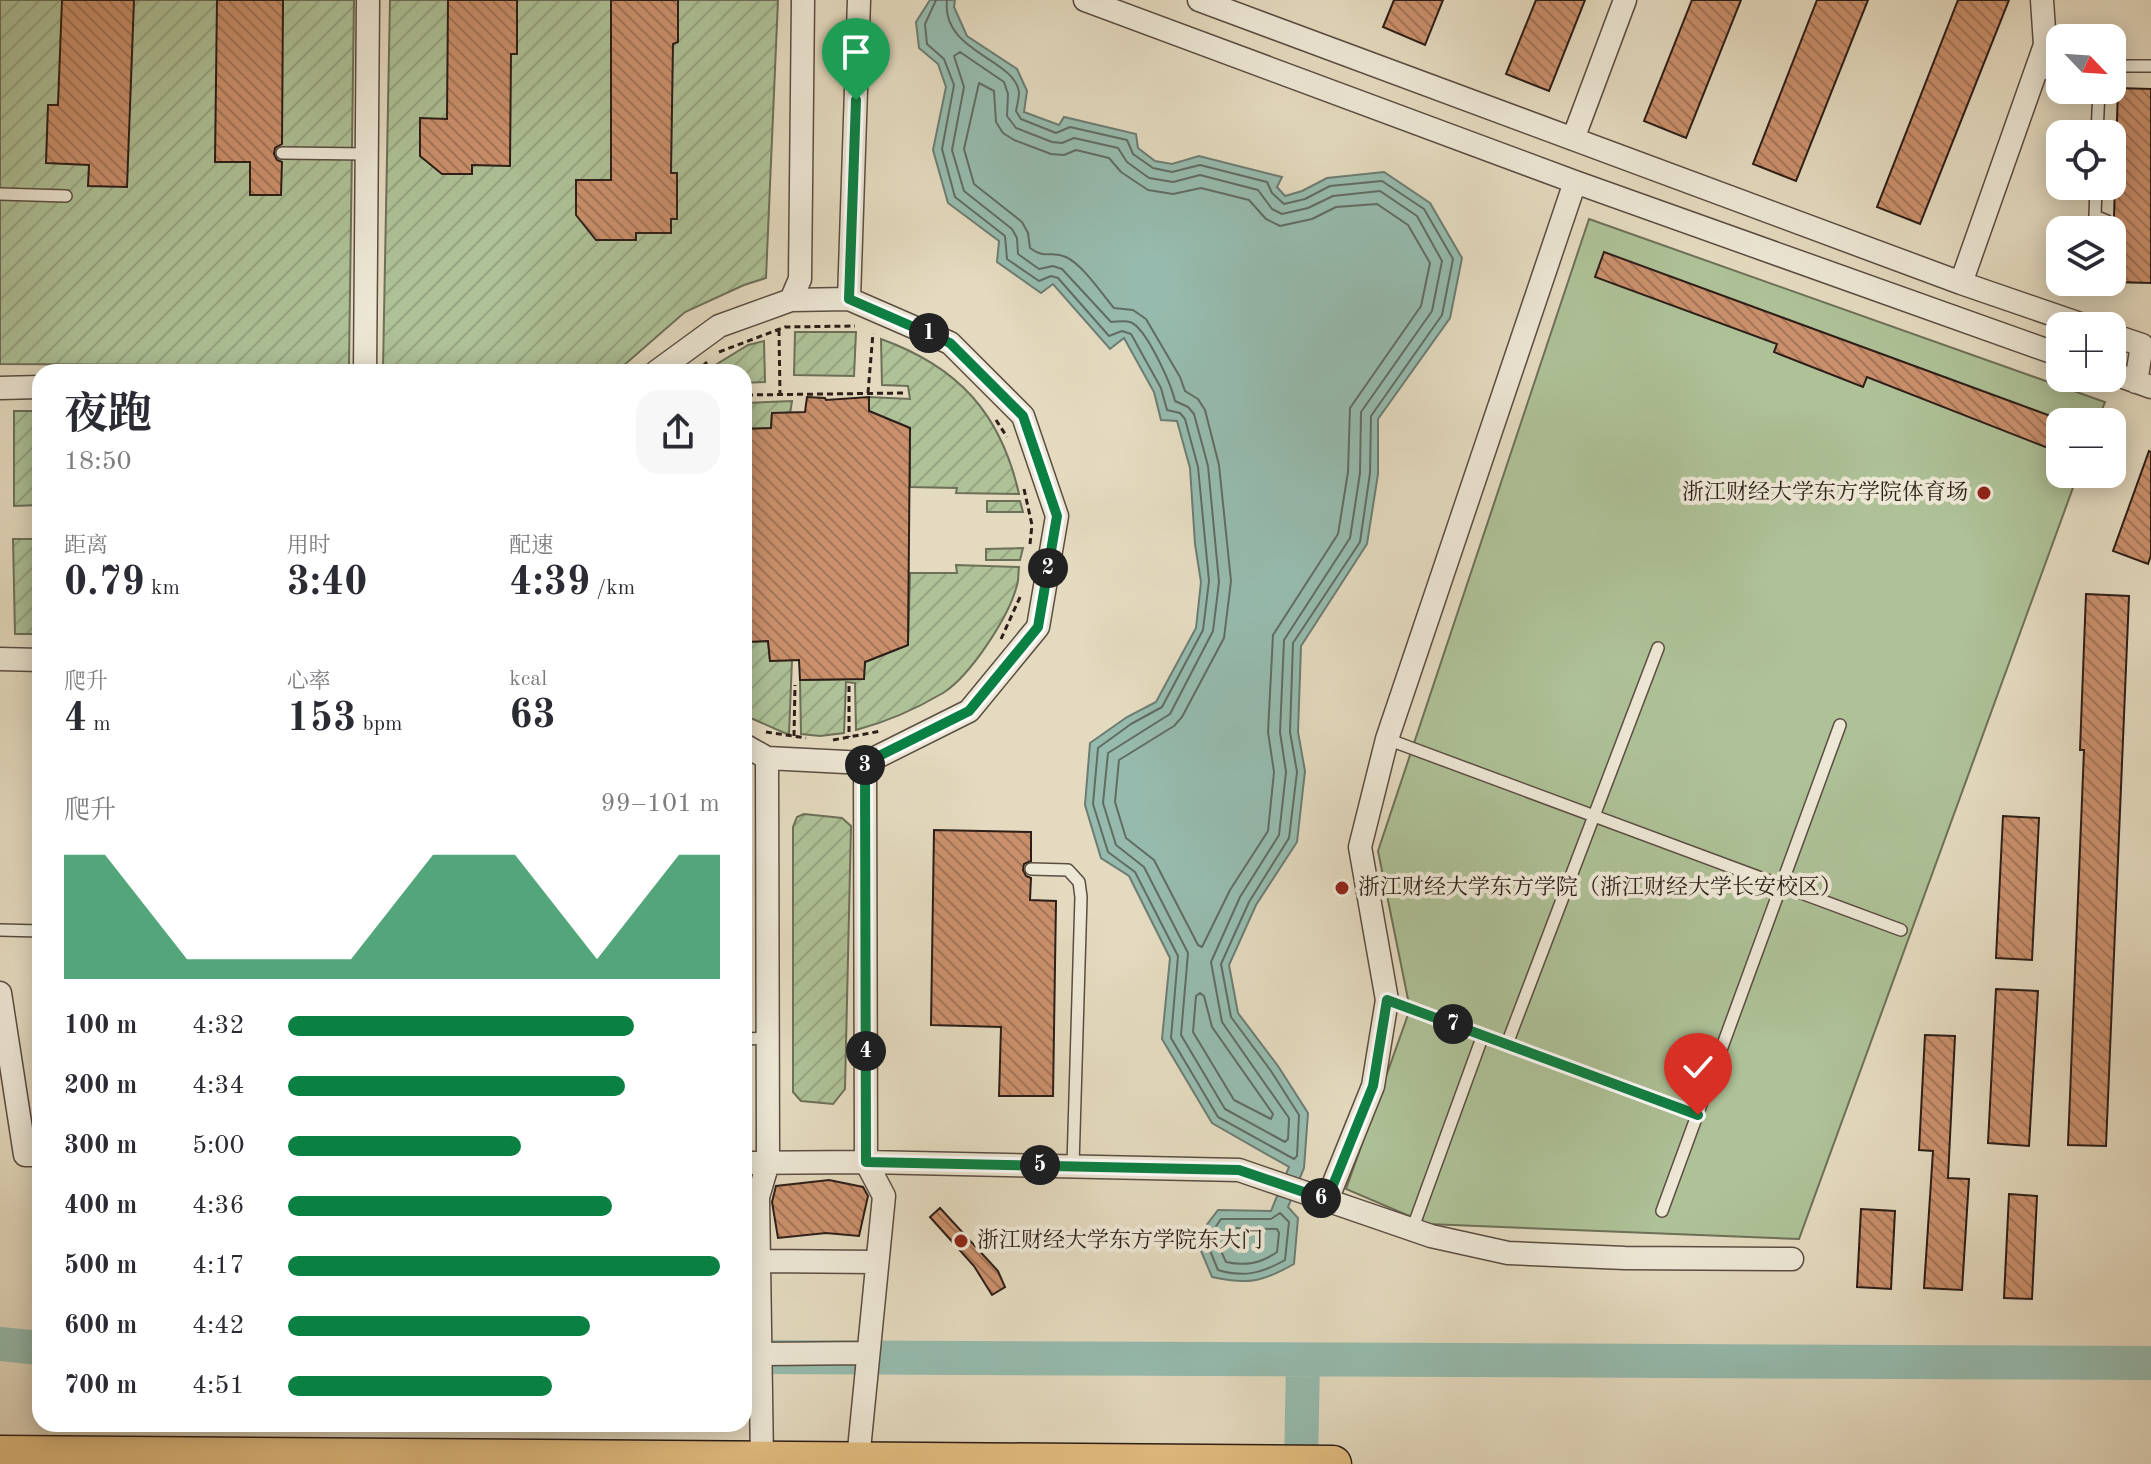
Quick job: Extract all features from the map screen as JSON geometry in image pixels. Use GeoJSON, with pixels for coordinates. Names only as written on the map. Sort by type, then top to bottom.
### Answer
{"type":"FeatureCollection","features":[{"type":"Feature","properties":{"kind":"main road"},"geometry":{"type":"LineString","coordinates":[[0,1454],[859,1448],[1231,1463],[1333,1464]]}},
{"type":"Feature","properties":{"kind":"street"},"geometry":{"type":"LineString","coordinates":[[365,364],[368,0]]}},
{"type":"Feature","properties":{"kind":"street"},"geometry":{"type":"LineString","coordinates":[[791,300],[800,279],[803,0]]}},
{"type":"Feature","properties":{"kind":"street"},"geometry":{"type":"LineString","coordinates":[[849,299],[859,0]]}},
{"type":"Feature","properties":{"kind":"street"},"geometry":{"type":"LineString","coordinates":[[1085,0],[1575,182],[2046,350]]}},
{"type":"Feature","properties":{"kind":"street"},"geometry":{"type":"LineString","coordinates":[[1199,0],[2046,312]]}},
{"type":"Feature","properties":{"kind":"street"},"geometry":{"type":"LineString","coordinates":[[1573,139],[1625,0]]}},
{"type":"Feature","properties":{"kind":"street"},"geometry":{"type":"LineString","coordinates":[[1961,283],[2045,45],[2042,0]]}},
{"type":"Feature","properties":{"kind":"street"},"geometry":{"type":"LineString","coordinates":[[1327,1200],[1373,1086],[1387,1000],[1360,847],[1387,739],[1575,182]]}},
{"type":"Feature","properties":{"kind":"street"},"geometry":{"type":"LineString","coordinates":[[667,364],[719,326],[791,300],[849,299],[950,343],[1023,416],[1057,516],[1038,627],[969,711],[865,763],[767,758],[752,750]]}},
{"type":"Feature","properties":{"kind":"street"},"geometry":{"type":"LineString","coordinates":[[2126,340],[2142,345],[2144,385]]}},
{"type":"Feature","properties":{"kind":"street"},"geometry":{"type":"LineString","coordinates":[[0,388],[32,387]]}},
{"type":"Feature","properties":{"kind":"street"},"geometry":{"type":"LineString","coordinates":[[0,659],[32,660]]}},
{"type":"Feature","properties":{"kind":"street"},"geometry":{"type":"LineString","coordinates":[[762,1449],[758,1197],[768,1163],[767,758]]}},
{"type":"Feature","properties":{"kind":"street"},"geometry":{"type":"LineString","coordinates":[[859,1448],[884,1196],[866,1162],[865,763]]}},
{"type":"Feature","properties":{"kind":"street"},"geometry":{"type":"LineString","coordinates":[[0,993],[25,1155],[32,1155]]}},
{"type":"Feature","properties":{"kind":"street"},"geometry":{"type":"LineString","coordinates":[[752,1163],[866,1162],[1239,1170],[1431,1236],[1508,1253],[1625,1258],[1792,1259]]}},
{"type":"Feature","properties":{"kind":"street"},"geometry":{"type":"LineString","coordinates":[[759,1261],[877,1262]]}},
{"type":"Feature","properties":{"kind":"street"},"geometry":{"type":"LineString","coordinates":[[761,1354],[868,1353]]}},
{"type":"Feature","properties":{"kind":"lane"},"geometry":{"type":"LineString","coordinates":[[2126,66],[2151,66]]}},
{"type":"Feature","properties":{"kind":"lane"},"geometry":{"type":"LineString","coordinates":[[2035,73],[2046,73]]}},
{"type":"Feature","properties":{"kind":"lane"},"geometry":{"type":"LineString","coordinates":[[282,153],[367,154]]}},
{"type":"Feature","properties":{"kind":"lane"},"geometry":{"type":"LineString","coordinates":[[0,194],[66,196]]}},
{"type":"Feature","properties":{"kind":"lane"},"geometry":{"type":"LineString","coordinates":[[1507,1044],[1658,648]]}},
{"type":"Feature","properties":{"kind":"lane"},"geometry":{"type":"LineString","coordinates":[[1662,1211],[1840,725]]}},
{"type":"Feature","properties":{"kind":"lane"},"geometry":{"type":"LineString","coordinates":[[1387,739],[1901,930]]}},
{"type":"Feature","properties":{"kind":"lane"},"geometry":{"type":"LineString","coordinates":[[1031,869],[1068,870],[1079,882],[1073,1165]]}},
{"type":"Feature","properties":{"kind":"lane"},"geometry":{"type":"LineString","coordinates":[[0,930],[32,931]]}},
{"type":"Feature","properties":{"kind":"lane"},"geometry":{"type":"LineString","coordinates":[[1387,1000],[1698,1115]]}},
{"type":"Feature","properties":{"kind":"lane"},"geometry":{"type":"LineString","coordinates":[[1416,1219],[1483,1035]]}},
{"type":"Feature","properties":{"kind":"lane"},"geometry":{"type":"LineString","coordinates":[[752,1039],[768,1038]]}},
{"type":"Feature","properties":{"kind":"path"},"geometry":{"type":"LineString","coordinates":[[718,353],[779,329],[857,326],[886,336]]}},
{"type":"Feature","properties":{"kind":"path"},"geometry":{"type":"LineString","coordinates":[[779,329],[780,395]]}},
{"type":"Feature","properties":{"kind":"path"},"geometry":{"type":"LineString","coordinates":[[868,393],[873,331]]}},
{"type":"Feature","properties":{"kind":"path"},"geometry":{"type":"LineString","coordinates":[[752,395],[904,393]]}},
{"type":"Feature","properties":{"kind":"path"},"geometry":{"type":"LineString","coordinates":[[995,418],[1010,443]]}},
{"type":"Feature","properties":{"kind":"path"},"geometry":{"type":"LineString","coordinates":[[1023,483],[1032,525],[1029,551]]}},
{"type":"Feature","properties":{"kind":"path"},"geometry":{"type":"LineString","coordinates":[[995,650],[1024,590]]}},
{"type":"Feature","properties":{"kind":"path"},"geometry":{"type":"LineString","coordinates":[[794,736],[795,685]]}},
{"type":"Feature","properties":{"kind":"path"},"geometry":{"type":"LineString","coordinates":[[849,686],[849,737]]}},
{"type":"Feature","properties":{"kind":"path"},"geometry":{"type":"LineString","coordinates":[[827,741],[892,729]]}},
{"type":"Feature","properties":{"kind":"path"},"geometry":{"type":"LineString","coordinates":[[763,732],[816,739]]}},
{"type":"Feature","properties":{"kind":"green space"},"geometry":{"type":"Polygon","coordinates":[[[0,0],[354,0],[349,364],[0,364],[0,0]]]}},
{"type":"Feature","properties":{"kind":"green space"},"geometry":{"type":"Polygon","coordinates":[[[390,0],[778,0],[766,278],[685,312],[625,364],[383,364],[390,0]]]}},
{"type":"Feature","properties":{"kind":"green space"},"geometry":{"type":"Polygon","coordinates":[[[1589,219],[2046,381],[2046,392],[2077,392],[2105,402],[2103,408],[2046,408],[2046,488],[2073,488],[1799,1239],[1428,1224],[1346,1189],[1410,1009],[1378,851],[1589,219]]]}},
{"type":"Feature","properties":{"kind":"green space"},"geometry":{"type":"Polygon","coordinates":[[[795,332],[856,332],[854,376],[794,375],[795,332]]]}},
{"type":"Feature","properties":{"kind":"green space"},"geometry":{"type":"Polygon","coordinates":[[[881,339],[933,364],[972,397],[1001,440],[1019,494],[956,493],[957,488],[910,487],[910,428],[869,411],[869,397],[910,399],[908,386],[882,385],[881,339]]]}},
{"type":"Feature","properties":{"kind":"green space"},"geometry":{"type":"Polygon","coordinates":[[[764,341],[765,382],[752,383],[752,364],[717,364],[748,345],[764,341]]]}},
{"type":"Feature","properties":{"kind":"green space"},"geometry":{"type":"Polygon","coordinates":[[[792,401],[790,414],[772,413],[771,428],[752,429],[752,403],[792,401]]]}},
{"type":"Feature","properties":{"kind":"green space"},"geometry":{"type":"Polygon","coordinates":[[[14,411],[32,411],[32,505],[14,506],[14,411]]]}},
{"type":"Feature","properties":{"kind":"green space"},"geometry":{"type":"Polygon","coordinates":[[[987,501],[1020,501],[1023,512],[987,512],[987,501]]]}},
{"type":"Feature","properties":{"kind":"green space"},"geometry":{"type":"Polygon","coordinates":[[[13,539],[32,539],[32,634],[15,634],[13,539]]]}},
{"type":"Feature","properties":{"kind":"green space"},"geometry":{"type":"Polygon","coordinates":[[[1023,548],[1020,560],[986,560],[986,549],[1023,548]]]}},
{"type":"Feature","properties":{"kind":"green space"},"geometry":{"type":"Polygon","coordinates":[[[956,565],[1019,567],[1018,583],[1006,613],[987,645],[954,685],[890,719],[856,730],[855,683],[846,682],[844,733],[820,736],[801,734],[800,680],[863,679],[865,662],[908,645],[910,573],[957,573],[956,565]]]}},
{"type":"Feature","properties":{"kind":"green space"},"geometry":{"type":"Polygon","coordinates":[[[768,641],[770,661],[792,660],[789,735],[752,719],[752,642],[768,641]]]}},
{"type":"Feature","properties":{"kind":"green space"},"geometry":{"type":"Polygon","coordinates":[[[804,814],[842,818],[851,826],[845,1089],[833,1104],[801,1101],[793,1092],[793,827],[797,817],[804,814]]]}},
{"type":"Feature","properties":{"kind":"water"},"geometry":{"type":"Polygon","coordinates":[[[930,0],[955,0],[954,7],[967,36],[1017,69],[1027,91],[1024,112],[1059,125],[1064,117],[1136,134],[1138,148],[1155,161],[1172,164],[1199,156],[1282,177],[1277,187],[1285,196],[1327,178],[1384,172],[1430,203],[1462,258],[1450,318],[1378,419],[1378,474],[1367,544],[1301,646],[1298,732],[1305,771],[1297,842],[1256,905],[1229,965],[1238,1013],[1308,1113],[1304,1168],[1288,1207],[1298,1218],[1294,1264],[1263,1278],[1236,1281],[1212,1277],[1196,1239],[1218,1210],[1271,1211],[1289,1167],[1212,1123],[1162,1039],[1170,958],[1129,876],[1101,858],[1085,805],[1090,743],[1127,717],[1156,702],[1196,628],[1201,582],[1190,468],[1177,421],[1161,420],[1154,392],[1124,338],[1110,349],[1053,284],[1041,293],[997,262],[999,241],[948,203],[933,150],[946,87],[938,64],[919,48],[916,22],[930,0]]]}},
{"type":"Feature","properties":{"kind":"building"},"geometry":{"type":"Polygon","coordinates":[[[62,0],[134,0],[127,187],[88,186],[89,165],[46,163],[48,105],[58,105],[62,0]]]}},
{"type":"Feature","properties":{"kind":"building"},"geometry":{"type":"Polygon","coordinates":[[[217,0],[283,0],[282,144],[275,148],[274,154],[282,162],[281,195],[250,195],[250,162],[215,162],[217,0]]]}},
{"type":"Feature","properties":{"kind":"building"},"geometry":{"type":"Polygon","coordinates":[[[448,0],[517,0],[517,54],[511,54],[510,166],[472,165],[472,174],[442,174],[420,156],[420,118],[447,119],[448,0]]]}},
{"type":"Feature","properties":{"kind":"building"},"geometry":{"type":"Polygon","coordinates":[[[611,0],[678,0],[678,42],[673,44],[671,173],[677,173],[677,219],[671,219],[671,233],[636,233],[636,240],[596,240],[576,215],[576,180],[611,180],[611,0]]]}},
{"type":"Feature","properties":{"kind":"building"},"geometry":{"type":"Polygon","coordinates":[[[1394,0],[1443,0],[1425,45],[1383,27],[1394,0]]]}},
{"type":"Feature","properties":{"kind":"building"},"geometry":{"type":"Polygon","coordinates":[[[1536,0],[1585,0],[1549,91],[1506,74],[1536,0]]]}},
{"type":"Feature","properties":{"kind":"building"},"geometry":{"type":"Polygon","coordinates":[[[1692,0],[1741,0],[1686,138],[1644,121],[1692,0]]]}},
{"type":"Feature","properties":{"kind":"building"},"geometry":{"type":"Polygon","coordinates":[[[1817,0],[1868,0],[1796,181],[1753,164],[1817,0]]]}},
{"type":"Feature","properties":{"kind":"building"},"geometry":{"type":"Polygon","coordinates":[[[1958,0],[2009,0],[1920,224],[1877,207],[1958,0]]]}},
{"type":"Feature","properties":{"kind":"building"},"geometry":{"type":"Polygon","coordinates":[[[2126,88],[2151,89],[2151,283],[2126,282],[2126,216],[2114,216],[2115,200],[2126,200],[2126,120],[2117,120],[2118,104],[2126,104],[2126,88]]]}},
{"type":"Feature","properties":{"kind":"building"},"geometry":{"type":"Polygon","coordinates":[[[1604,252],[2046,414],[2046,447],[1867,377],[1863,387],[1774,352],[1777,344],[1595,277],[1604,252]]]}},
{"type":"Feature","properties":{"kind":"building"},"geometry":{"type":"Polygon","coordinates":[[[807,397],[826,400],[869,397],[869,411],[910,428],[908,645],[865,662],[864,679],[800,680],[799,660],[770,661],[768,641],[752,642],[752,429],[771,428],[772,413],[805,412],[807,397]]]}},
{"type":"Feature","properties":{"kind":"building"},"geometry":{"type":"Polygon","coordinates":[[[2149,451],[2151,555],[2148,564],[2113,551],[2149,451]]]}},
{"type":"Feature","properties":{"kind":"building"},"geometry":{"type":"Polygon","coordinates":[[[2086,594],[2129,596],[2106,1146],[2068,1145],[2084,750],[2080,750],[2086,594]]]}},
{"type":"Feature","properties":{"kind":"building"},"geometry":{"type":"Polygon","coordinates":[[[2003,816],[2039,818],[2032,960],[1996,958],[2003,816]]]}},
{"type":"Feature","properties":{"kind":"building"},"geometry":{"type":"Polygon","coordinates":[[[934,830],[1031,832],[1031,861],[1024,864],[1023,870],[1031,878],[1030,900],[1056,901],[1053,1096],[999,1096],[1001,1027],[931,1025],[934,830]]]}},
{"type":"Feature","properties":{"kind":"building"},"geometry":{"type":"Polygon","coordinates":[[[1996,989],[2038,991],[2029,1146],[1988,1143],[1996,989]]]}},
{"type":"Feature","properties":{"kind":"building"},"geometry":{"type":"Polygon","coordinates":[[[1925,1035],[1955,1036],[1948,1178],[1969,1179],[1962,1290],[1924,1288],[1933,1151],[1919,1150],[1925,1035]]]}},
{"type":"Feature","properties":{"kind":"building"},"geometry":{"type":"Polygon","coordinates":[[[829,1180],[863,1187],[868,1196],[859,1236],[826,1233],[778,1238],[772,1202],[776,1186],[829,1180]]]}},
{"type":"Feature","properties":{"kind":"building"},"geometry":{"type":"Polygon","coordinates":[[[2009,1194],[2037,1196],[2032,1299],[2004,1298],[2009,1194]]]}},
{"type":"Feature","properties":{"kind":"building"},"geometry":{"type":"Polygon","coordinates":[[[940,1208],[998,1271],[1005,1287],[992,1295],[974,1266],[930,1217],[940,1208]]]}},
{"type":"Feature","properties":{"kind":"building"},"geometry":{"type":"Polygon","coordinates":[[[1861,1209],[1895,1211],[1891,1289],[1857,1287],[1861,1209]]]}},
{"type":"Feature","properties":{"kind":"waterway"},"geometry":{"type":"LineString","coordinates":[[0,1344],[32,1347]]}},
{"type":"Feature","properties":{"kind":"waterway"},"geometry":{"type":"LineString","coordinates":[[752,1357],[2151,1363]]}},
{"type":"Feature","properties":{"kind":"waterway"},"geometry":{"type":"LineString","coordinates":[[1301,1464],[1303,1361]]}},
{"type":"Feature","properties":{"kind":"place","name":"浙江财经大学东方学院体育场"},"geometry":{"type":"Point","coordinates":[1984,493]}},
{"type":"Feature","properties":{"kind":"place","name":"浙江财经大学东方学院（浙江财经大学长安校区）"},"geometry":{"type":"Point","coordinates":[1342,888]}},
{"type":"Feature","properties":{"kind":"place","name":"浙江财经大学东方学院东大门"},"geometry":{"type":"Point","coordinates":[961,1241]}},
{"type":"Feature","properties":{"kind":"route"},"geometry":{"type":"LineString","coordinates":[[856,100],[849,299],[950,343],[1023,416],[1057,516],[1038,627],[969,711],[865,763],[866,1162],[1239,1170],[1327,1200],[1373,1086],[1387,1000],[1698,1115]]}}]}
